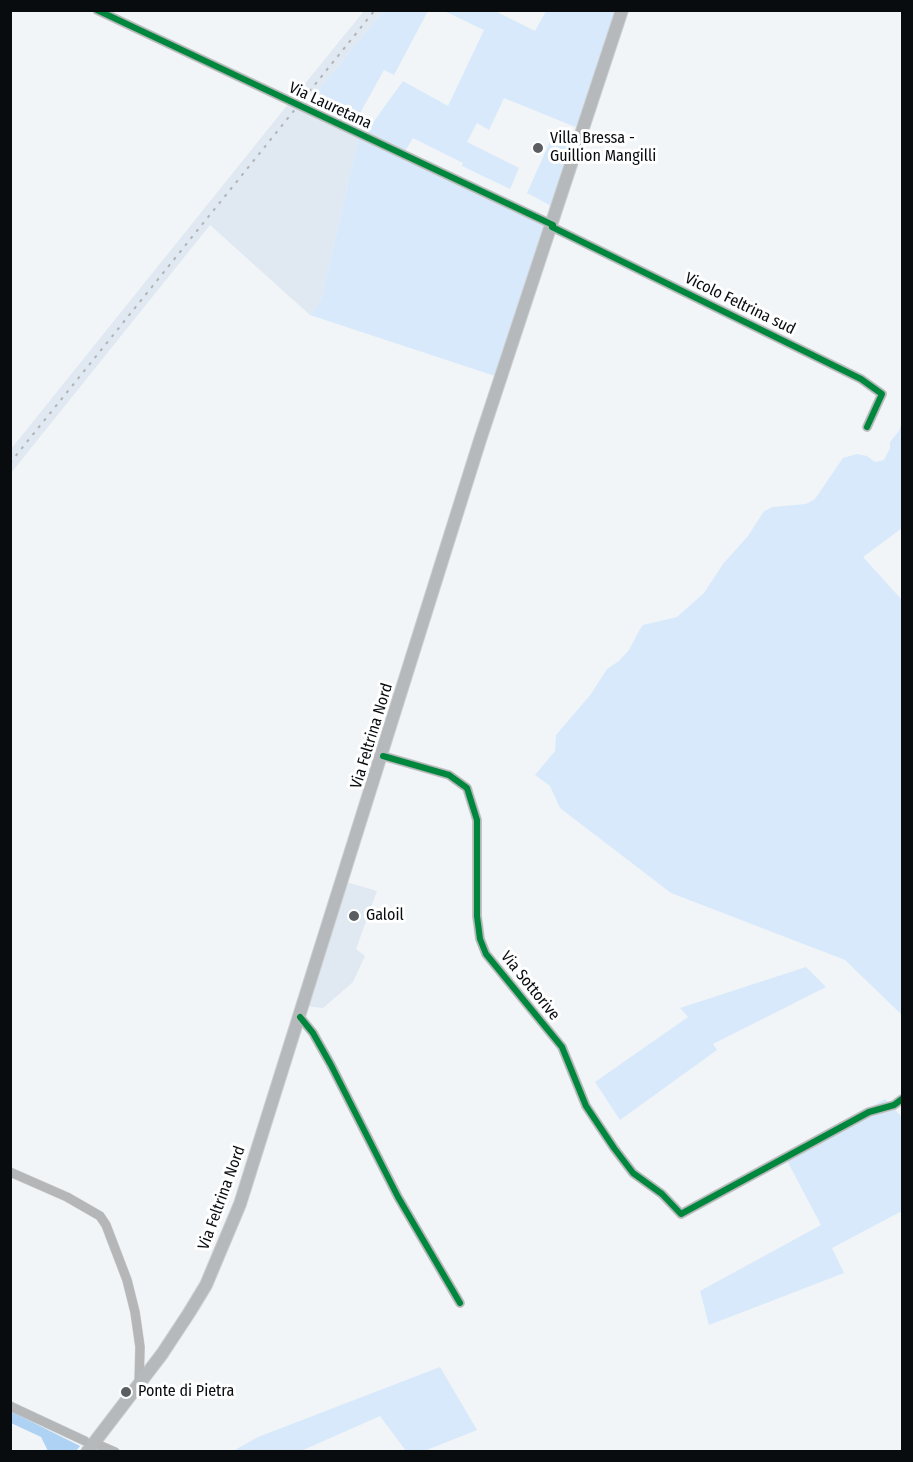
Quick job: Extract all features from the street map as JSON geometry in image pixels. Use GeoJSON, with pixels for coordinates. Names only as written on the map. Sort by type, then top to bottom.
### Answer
{"type":"FeatureCollection","features":[{"type":"Feature","properties":{"kind":"main road","name":"Via Feltrina Nord"},"geometry":{"type":"LineString","coordinates":[[89,1445],[162,1354],[206,1285],[240,1204],[383,756],[480,440],[622,10]]}},
{"type":"Feature","properties":{"kind":"street","name":"Via Lauretana"},"geometry":{"type":"LineString","coordinates":[[97,10],[552,226]]}},
{"type":"Feature","properties":{"kind":"street","name":"Vicolo Feltrina sud"},"geometry":{"type":"LineString","coordinates":[[552,226],[861,379],[882,394],[867,427]]}},
{"type":"Feature","properties":{"kind":"street","name":"Via Sottorive"},"geometry":{"type":"LineString","coordinates":[[383,756],[449,775],[467,788],[477,820],[477,916],[480,939],[486,954],[562,1047],[586,1106],[626,1165],[681,1214],[869,1112],[894,1105],[903,1099]]}},
{"type":"Feature","properties":{"kind":"street"},"geometry":{"type":"LineString","coordinates":[[300,1017],[313,1033],[331,1065],[398,1197],[460,1303]]}},
{"type":"Feature","properties":{"kind":"street"},"geometry":{"type":"LineString","coordinates":[[10,1172],[67,1197],[100,1216],[106,1225],[127,1280],[135,1312],[140,1347],[139,1384]]}},
{"type":"Feature","properties":{"kind":"street"},"geometry":{"type":"LineString","coordinates":[[10,1406],[89,1445],[115,1452]]}},
{"type":"Feature","properties":{"kind":"shaded area"},"geometry":{"type":"Polygon","coordinates":[[[364,11],[383,11],[309,102],[295,96],[364,11]]]}},
{"type":"Feature","properties":{"kind":"shaded area"},"geometry":{"type":"Polygon","coordinates":[[[383,11],[428,11],[394,75],[384,70],[354,124],[309,102],[383,11]]]}},
{"type":"Feature","properties":{"kind":"shaded area"},"geometry":{"type":"Polygon","coordinates":[[[444,11],[495,11],[535,31],[546,11],[615,11],[578,128],[504,98],[489,130],[477,123],[467,142],[519,168],[510,189],[462,166],[463,163],[413,138],[404,153],[364,135],[403,81],[448,106],[484,30],[444,11]]]}},
{"type":"Feature","properties":{"kind":"shaded area"},"geometry":{"type":"Polygon","coordinates":[[[289,103],[359,137],[321,300],[310,315],[210,225],[11,473],[11,449],[289,103]]]}},
{"type":"Feature","properties":{"kind":"shaded area"},"geometry":{"type":"Polygon","coordinates":[[[359,137],[546,225],[495,376],[310,315],[321,300],[359,137]]]}},
{"type":"Feature","properties":{"kind":"shaded area"},"geometry":{"type":"Polygon","coordinates":[[[552,137],[574,145],[555,208],[527,193],[552,137]]]}},
{"type":"Feature","properties":{"kind":"shaded area"},"geometry":{"type":"Polygon","coordinates":[[[902,422],[902,528],[863,557],[902,600],[902,1015],[845,960],[671,893],[560,808],[550,786],[535,775],[555,751],[556,735],[591,694],[607,669],[629,650],[643,625],[677,617],[704,593],[723,564],[748,536],[764,511],[773,507],[806,504],[815,499],[843,458],[857,454],[867,456],[875,462],[884,460],[890,448],[890,442],[899,431],[902,422]]]}},
{"type":"Feature","properties":{"kind":"shaded area"},"geometry":{"type":"Polygon","coordinates":[[[346,882],[377,891],[356,949],[365,956],[353,982],[323,1008],[305,1006],[346,882]]]}},
{"type":"Feature","properties":{"kind":"shaded area"},"geometry":{"type":"Polygon","coordinates":[[[806,967],[826,987],[713,1044],[717,1050],[620,1120],[595,1082],[688,1017],[680,1008],[806,967]]]}},
{"type":"Feature","properties":{"kind":"shaded area"},"geometry":{"type":"Polygon","coordinates":[[[885,1099],[902,1117],[902,1211],[832,1248],[844,1273],[709,1325],[700,1291],[821,1225],[784,1155],[885,1099]]]}},
{"type":"Feature","properties":{"kind":"shaded area"},"geometry":{"type":"Polygon","coordinates":[[[440,1367],[477,1430],[424,1451],[406,1451],[380,1416],[301,1451],[233,1451],[258,1437],[440,1367]]]}},
{"type":"Feature","properties":{"kind":"water"},"geometry":{"type":"Polygon","coordinates":[[[11,1411],[80,1446],[76,1451],[48,1451],[41,1437],[11,1423],[11,1411]]]}},
{"type":"Feature","properties":{"kind":"railway"},"geometry":{"type":"LineString","coordinates":[[10,463],[375,10]]}},
{"type":"Feature","properties":{"kind":"cycle path"},"geometry":{"type":"LineString","coordinates":[[97,10],[553,225]]}},
{"type":"Feature","properties":{"kind":"cycle path"},"geometry":{"type":"LineString","coordinates":[[552,227],[861,379],[882,394],[867,427]]}},
{"type":"Feature","properties":{"kind":"cycle path"},"geometry":{"type":"LineString","coordinates":[[383,756],[449,775],[467,788],[477,820],[477,916],[480,939],[486,954],[562,1047],[586,1106],[614,1148],[633,1173],[662,1194],[681,1214],[869,1112],[894,1105],[902,1099]]}},
{"type":"Feature","properties":{"kind":"cycle path"},"geometry":{"type":"LineString","coordinates":[[300,1017],[313,1033],[331,1065],[398,1197],[460,1303]]}},
{"type":"Feature","properties":{"kind":"place","name":"Villa Bressa - Guillion Mangilli"},"geometry":{"type":"Point","coordinates":[538,148]}},
{"type":"Feature","properties":{"kind":"place","name":"Galoil"},"geometry":{"type":"Point","coordinates":[354,916]}},
{"type":"Feature","properties":{"kind":"place","name":"Ponte di Pietra"},"geometry":{"type":"Point","coordinates":[126,1392]}}]}
